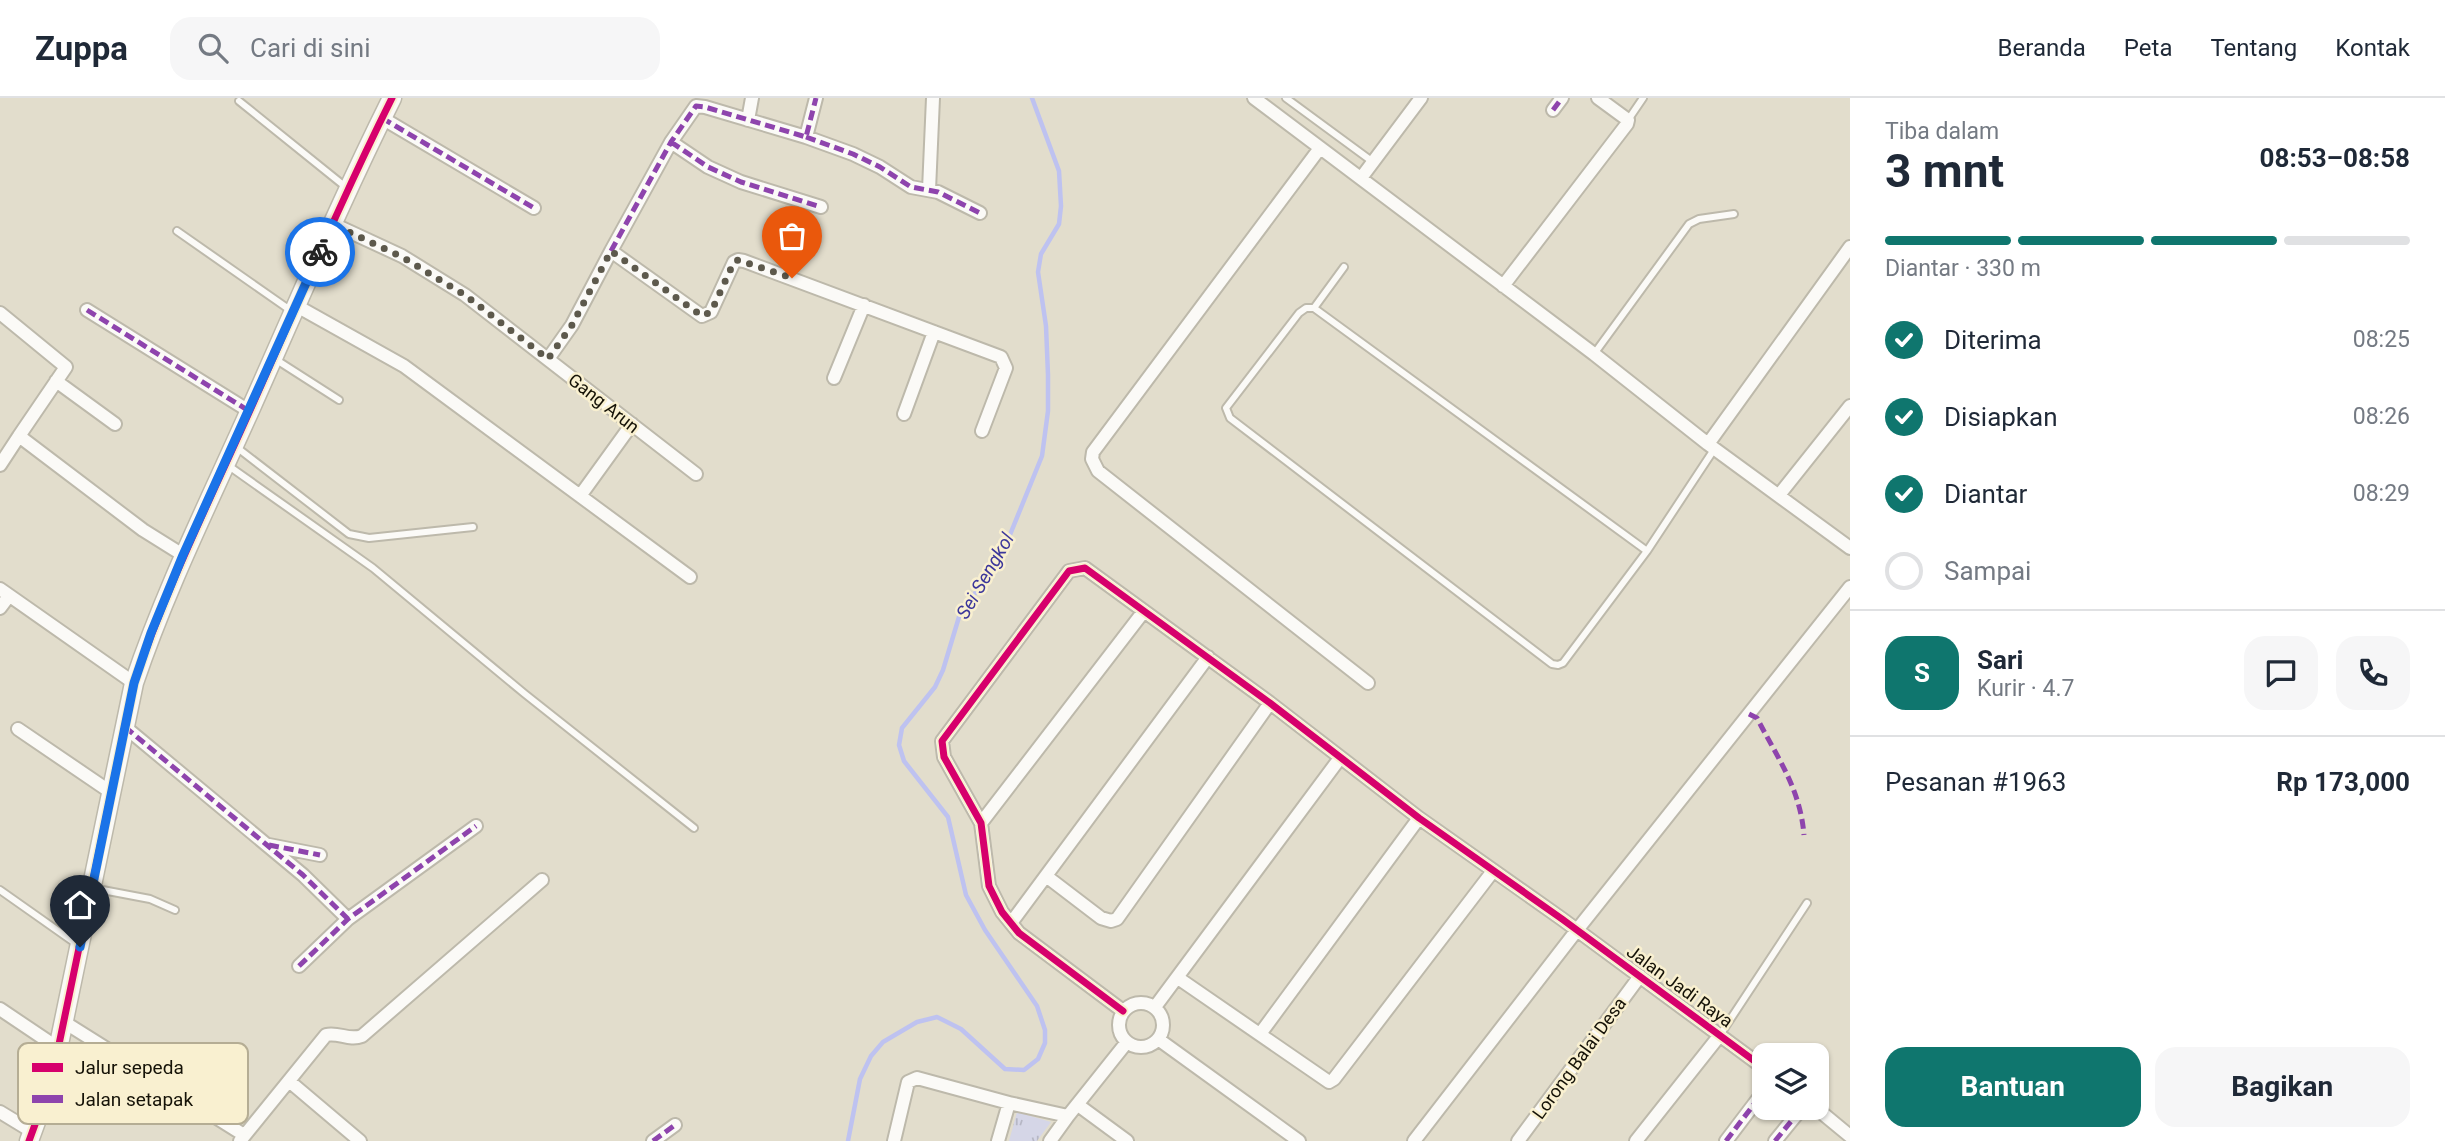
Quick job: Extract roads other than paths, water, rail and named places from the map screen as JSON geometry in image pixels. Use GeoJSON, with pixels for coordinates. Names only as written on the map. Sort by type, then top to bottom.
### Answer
{"type":"FeatureCollection","features":[{"type":"Feature","properties":{"kind":"street"},"geometry":{"type":"LineString","coordinates":[[59,1043],[134,683],[151,633],[183,555],[348,188],[392,98]]}},
{"type":"Feature","properties":{"kind":"street"},"geometry":{"type":"LineString","coordinates":[[748,120],[752,98]]}},
{"type":"Feature","properties":{"kind":"street"},"geometry":{"type":"LineString","coordinates":[[806,137],[816,98]]}},
{"type":"Feature","properties":{"kind":"street"},"geometry":{"type":"LineString","coordinates":[[929,190],[933,98]]}},
{"type":"Feature","properties":{"kind":"street"},"geometry":{"type":"LineString","coordinates":[[1254,98],[1594,354],[1711,446],[1850,548]]}},
{"type":"Feature","properties":{"kind":"street"},"geometry":{"type":"LineString","coordinates":[[1361,178],[1421,98]]}},
{"type":"Feature","properties":{"kind":"street"},"geometry":{"type":"LineString","coordinates":[[1553,110],[1562,98]]}},
{"type":"Feature","properties":{"kind":"street"},"geometry":{"type":"LineString","coordinates":[[1503,286],[1625,128],[1628,120],[1598,98]]}},
{"type":"Feature","properties":{"kind":"street"},"geometry":{"type":"LineString","coordinates":[[548,359],[572,325],[671,142],[696,106],[806,137],[853,154],[911,187],[938,192],[980,213]]}},
{"type":"Feature","properties":{"kind":"street"},"geometry":{"type":"LineString","coordinates":[[382,118],[534,208]]}},
{"type":"Feature","properties":{"kind":"street"},"geometry":{"type":"LineString","coordinates":[[671,142],[708,167],[741,183],[821,207]]}},
{"type":"Feature","properties":{"kind":"street"},"geometry":{"type":"LineString","coordinates":[[1320,148],[1093,452],[1092,459],[1098,471],[1368,683]]}},
{"type":"Feature","properties":{"kind":"street","name":"Gang Arun"},"geometry":{"type":"LineString","coordinates":[[332,224],[402,257],[465,295],[696,474]]}},
{"type":"Feature","properties":{"kind":"street"},"geometry":{"type":"LineString","coordinates":[[1711,446],[1850,247]]}},
{"type":"Feature","properties":{"kind":"street"},"geometry":{"type":"LineString","coordinates":[[611,251],[702,316],[711,312],[734,262],[738,260],[1001,357],[1006,368],[982,431]]}},
{"type":"Feature","properties":{"kind":"street"},"geometry":{"type":"LineString","coordinates":[[834,378],[864,305]]}},
{"type":"Feature","properties":{"kind":"street"},"geometry":{"type":"LineString","coordinates":[[294,308],[404,366],[690,578]]}},
{"type":"Feature","properties":{"kind":"street"},"geometry":{"type":"LineString","coordinates":[[87,310],[249,411]]}},
{"type":"Feature","properties":{"kind":"street"},"geometry":{"type":"LineString","coordinates":[[0,313],[65,364],[65,369],[0,465]]}},
{"type":"Feature","properties":{"kind":"street"},"geometry":{"type":"LineString","coordinates":[[904,414],[934,332]]}},
{"type":"Feature","properties":{"kind":"street"},"geometry":{"type":"LineString","coordinates":[[56,382],[115,424]]}},
{"type":"Feature","properties":{"kind":"street"},"geometry":{"type":"LineString","coordinates":[[1779,495],[1850,406]]}},
{"type":"Feature","properties":{"kind":"street"},"geometry":{"type":"LineString","coordinates":[[580,496],[632,424]]}},
{"type":"Feature","properties":{"kind":"street"},"geometry":{"type":"LineString","coordinates":[[19,436],[143,530],[183,555]]}},
{"type":"Feature","properties":{"kind":"street","name":"Jalan Jadi Raya"},"geometry":{"type":"LineString","coordinates":[[981,823],[944,757],[942,741],[1069,571],[1085,568],[1208,657],[1419,818],[1752,1059]]}},
{"type":"Feature","properties":{"kind":"street"},"geometry":{"type":"LineString","coordinates":[[1414,1141],[1577,930],[1850,587]]}},
{"type":"Feature","properties":{"kind":"street"},"geometry":{"type":"LineString","coordinates":[[0,608],[5,592],[134,683]]}},
{"type":"Feature","properties":{"kind":"street"},"geometry":{"type":"LineString","coordinates":[[1123,1012],[1019,933],[993,900],[981,823],[1144,611]]}},
{"type":"Feature","properties":{"kind":"street"},"geometry":{"type":"LineString","coordinates":[[1011,923],[1208,657]]}},
{"type":"Feature","properties":{"kind":"street"},"geometry":{"type":"LineString","coordinates":[[1046,876],[1101,918],[1111,922],[1117,919],[1270,704]]}},
{"type":"Feature","properties":{"kind":"street"},"geometry":{"type":"LineString","coordinates":[[125,727],[266,844],[348,919]]}},
{"type":"Feature","properties":{"kind":"street"},"geometry":{"type":"LineString","coordinates":[[18,729],[112,793]]}},
{"type":"Feature","properties":{"kind":"street"},"geometry":{"type":"LineString","coordinates":[[1155,1007],[1340,758]]}},
{"type":"Feature","properties":{"kind":"street"},"geometry":{"type":"LineString","coordinates":[[1260,1034],[1419,818]]}},
{"type":"Feature","properties":{"kind":"street"},"geometry":{"type":"LineString","coordinates":[[299,967],[348,919],[477,827]]}},
{"type":"Feature","properties":{"kind":"street"},"geometry":{"type":"LineString","coordinates":[[266,844],[320,855]]}},
{"type":"Feature","properties":{"kind":"street"},"geometry":{"type":"LineString","coordinates":[[1178,978],[1329,1083],[1493,871]]}},
{"type":"Feature","properties":{"kind":"street"},"geometry":{"type":"LineString","coordinates":[[221,1124],[242,1138],[326,1035],[337,1034],[352,1039],[362,1036],[542,880]]}},
{"type":"Feature","properties":{"kind":"street","name":"Lorong Balai Desa"},"geometry":{"type":"LineString","coordinates":[[1518,1141],[1640,976]]}},
{"type":"Feature","properties":{"kind":"street"},"geometry":{"type":"LineString","coordinates":[[1135,1003],[1155,1007],[1162,1019],[1162,1032],[1158,1039],[1147,1046],[1133,1046],[1127,1042],[1119,1031],[1123,1012],[1135,1003]]}},
{"type":"Feature","properties":{"kind":"street"},"geometry":{"type":"LineString","coordinates":[[0,1009],[51,1043]]}},
{"type":"Feature","properties":{"kind":"street"},"geometry":{"type":"LineString","coordinates":[[64,1022],[96,1043]]}},
{"type":"Feature","properties":{"kind":"street"},"geometry":{"type":"LineString","coordinates":[[1636,1141],[1720,1035]]}},
{"type":"Feature","properties":{"kind":"street"},"geometry":{"type":"LineString","coordinates":[[1158,1039],[1299,1141]]}},
{"type":"Feature","properties":{"kind":"street"},"geometry":{"type":"LineString","coordinates":[[1050,1141],[1127,1042]]}},
{"type":"Feature","properties":{"kind":"street"},"geometry":{"type":"LineString","coordinates":[[894,1141],[908,1082],[912,1079],[922,1078],[1009,1103],[1068,1116]]}},
{"type":"Feature","properties":{"kind":"street"},"geometry":{"type":"LineString","coordinates":[[289,1081],[360,1141]]}},
{"type":"Feature","properties":{"kind":"street"},"geometry":{"type":"LineString","coordinates":[[998,1141],[1009,1103]]}},
{"type":"Feature","properties":{"kind":"street"},"geometry":{"type":"LineString","coordinates":[[1078,1105],[1127,1141]]}},
{"type":"Feature","properties":{"kind":"street"},"geometry":{"type":"LineString","coordinates":[[1726,1141],[1752,1107]]}},
{"type":"Feature","properties":{"kind":"street"},"geometry":{"type":"LineString","coordinates":[[0,1112],[31,1136]]}},
{"type":"Feature","properties":{"kind":"street"},"geometry":{"type":"LineString","coordinates":[[1829,1119],[1850,1136]]}},
{"type":"Feature","properties":{"kind":"street"},"geometry":{"type":"LineString","coordinates":[[1775,1141],[1792,1120]]}},
{"type":"Feature","properties":{"kind":"street"},"geometry":{"type":"LineString","coordinates":[[653,1141],[675,1125]]}},
{"type":"Feature","properties":{"kind":"lane"},"geometry":{"type":"LineString","coordinates":[[1286,98],[1373,162]]}},
{"type":"Feature","properties":{"kind":"lane"},"geometry":{"type":"LineString","coordinates":[[1628,120],[1643,98]]}},
{"type":"Feature","properties":{"kind":"lane"},"geometry":{"type":"LineString","coordinates":[[239,101],[348,188]]}},
{"type":"Feature","properties":{"kind":"lane"},"geometry":{"type":"LineString","coordinates":[[1594,354],[1689,224],[1699,219],[1734,214]]}},
{"type":"Feature","properties":{"kind":"lane"},"geometry":{"type":"LineString","coordinates":[[177,231],[294,308]]}},
{"type":"Feature","properties":{"kind":"lane"},"geometry":{"type":"LineString","coordinates":[[1314,308],[1344,267]]}},
{"type":"Feature","properties":{"kind":"lane"},"geometry":{"type":"LineString","coordinates":[[1647,551],[1314,308],[1306,308],[1299,313],[1226,408],[1228,415],[1552,664],[1558,665],[1563,663],[1647,551],[1711,446]]}},
{"type":"Feature","properties":{"kind":"lane"},"geometry":{"type":"LineString","coordinates":[[273,358],[339,400]]}},
{"type":"Feature","properties":{"kind":"lane"},"geometry":{"type":"LineString","coordinates":[[234,445],[349,534],[369,538],[473,527]]}},
{"type":"Feature","properties":{"kind":"lane"},"geometry":{"type":"LineString","coordinates":[[225,463],[373,568],[535,702],[694,828]]}},
{"type":"Feature","properties":{"kind":"lane"},"geometry":{"type":"LineString","coordinates":[[92,888],[150,899],[174,910]]}},
{"type":"Feature","properties":{"kind":"lane"},"geometry":{"type":"LineString","coordinates":[[0,890],[80,947]]}},
{"type":"Feature","properties":{"kind":"lane"},"geometry":{"type":"LineString","coordinates":[[1720,1035],[1807,903]]}},
{"type":"Feature","properties":{"kind":"waterway","name":"Sei Sengkol"},"geometry":{"type":"LineString","coordinates":[[848,1141],[860,1079],[871,1056],[883,1042],[917,1022],[937,1017],[961,1029],[1005,1069],[1024,1070],[1038,1059],[1045,1043],[1045,1030],[1037,1006],[985,930],[966,895],[948,817],[904,761],[899,745],[902,728],[935,687],[943,670],[959,617],[1003,552],[1042,456],[1048,411],[1048,375],[1046,326],[1038,272],[1041,254],[1059,224],[1061,206],[1059,171],[1032,98]]}}]}
